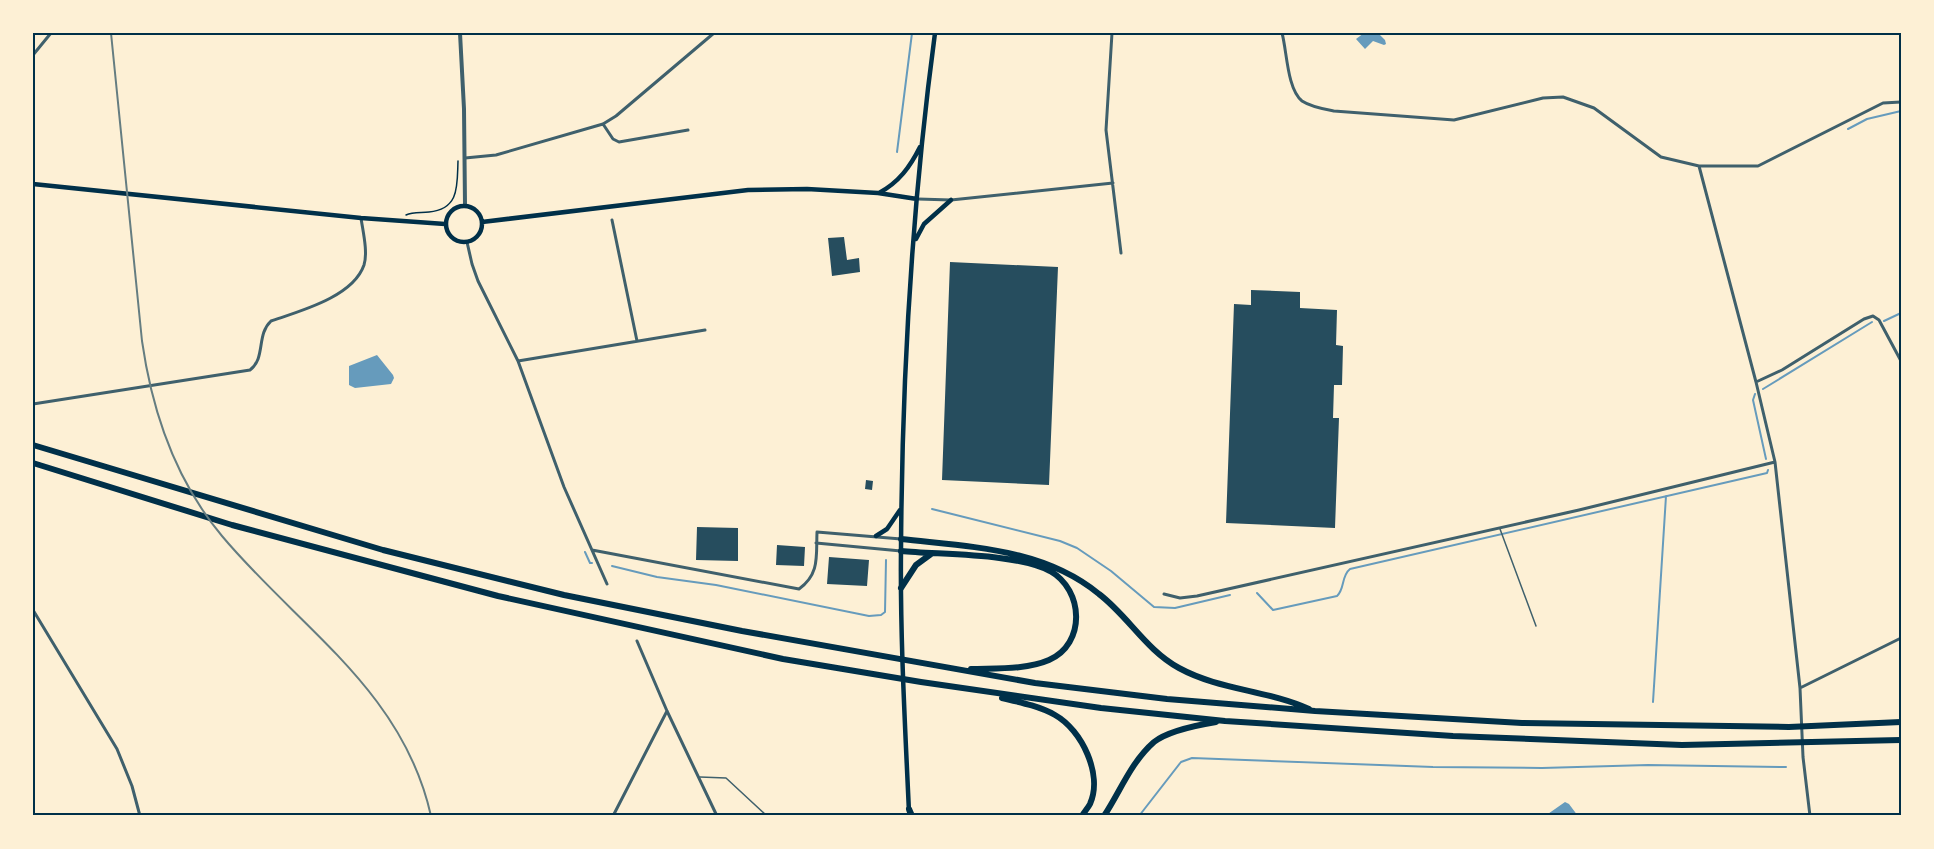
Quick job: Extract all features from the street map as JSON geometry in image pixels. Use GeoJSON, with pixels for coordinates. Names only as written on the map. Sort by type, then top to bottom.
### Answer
{"type":"FeatureCollection","features":[{"type":"Feature","properties":{"kind":"highway"},"geometry":{"type":"LineString","coordinates":[[33,446],[383,550],[564,595],[719,627],[1035,683],[1111,693],[1315,711],[1522,723],[1820,726],[1901,722]]}},
{"type":"Feature","properties":{"kind":"highway"},"geometry":{"type":"LineString","coordinates":[[33,463],[232,525],[498,596],[771,657],[921,682],[1101,708],[1225,721],[1453,736],[1659,744],[1791,744],[1901,740]]}},
{"type":"Feature","properties":{"kind":"highway"},"geometry":{"type":"LineString","coordinates":[[901,539],[1013,553],[1046,563],[1082,580],[1102,595],[1154,650],[1180,668],[1210,681],[1294,702],[1315,711]]}},
{"type":"Feature","properties":{"kind":"highway"},"geometry":{"type":"LineString","coordinates":[[901,551],[994,558],[1034,565],[1050,571],[1061,579],[1076,603],[1077,620],[1072,638],[1049,660],[1024,666],[962,670]]}},
{"type":"Feature","properties":{"kind":"highway"},"geometry":{"type":"LineString","coordinates":[[901,588],[916,565],[932,554]]}},
{"type":"Feature","properties":{"kind":"highway"},"geometry":{"type":"LineString","coordinates":[[976,690],[1025,703],[1056,716],[1078,736],[1089,758],[1094,778],[1090,803],[1082,816]]}},
{"type":"Feature","properties":{"kind":"highway"},"geometry":{"type":"LineString","coordinates":[[1104,816],[1137,761],[1155,741],[1187,728],[1225,721]]}},
{"type":"Feature","properties":{"kind":"main road"},"geometry":{"type":"LineString","coordinates":[[910,814],[901,588],[907,343],[922,141],[935,33]]}},
{"type":"Feature","properties":{"kind":"main road"},"geometry":{"type":"LineString","coordinates":[[878,194],[901,177],[912,164],[922,141]]}},
{"type":"Feature","properties":{"kind":"main road"},"geometry":{"type":"LineString","coordinates":[[33,184],[361,218],[445,224]]}},
{"type":"Feature","properties":{"kind":"main road"},"geometry":{"type":"LineString","coordinates":[[482,222],[748,189],[807,189],[917,199]]}},
{"type":"Feature","properties":{"kind":"main road"},"geometry":{"type":"LineString","coordinates":[[914,241],[924,224],[951,200]]}},
{"type":"Feature","properties":{"kind":"main road"},"geometry":{"type":"LineString","coordinates":[[465,205],[476,210],[482,222],[477,237],[467,242],[454,240],[446,230],[445,224],[453,208],[465,205]]}},
{"type":"Feature","properties":{"kind":"main road"},"geometry":{"type":"LineString","coordinates":[[876,536],[887,529],[902,507]]}},
{"type":"Feature","properties":{"kind":"street"},"geometry":{"type":"LineString","coordinates":[[33,55],[51,33]]}},
{"type":"Feature","properties":{"kind":"street"},"geometry":{"type":"LineString","coordinates":[[460,33],[465,205]]}},
{"type":"Feature","properties":{"kind":"street"},"geometry":{"type":"LineString","coordinates":[[465,158],[496,155],[603,124],[616,116],[714,33]]}},
{"type":"Feature","properties":{"kind":"street"},"geometry":{"type":"LineString","coordinates":[[1112,33],[1106,130],[1121,253]]}},
{"type":"Feature","properties":{"kind":"street"},"geometry":{"type":"LineString","coordinates":[[1282,33],[1295,94],[1302,101],[1314,107],[1334,111],[1454,120],[1543,98],[1563,97],[1594,108],[1661,158],[1699,166],[1758,166],[1883,103],[1901,102]]}},
{"type":"Feature","properties":{"kind":"street"},"geometry":{"type":"LineString","coordinates":[[603,124],[613,140],[619,142],[688,130]]}},
{"type":"Feature","properties":{"kind":"street"},"geometry":{"type":"LineString","coordinates":[[1699,166],[1775,462],[1800,688],[1803,758],[1810,816]]}},
{"type":"Feature","properties":{"kind":"street"},"geometry":{"type":"LineString","coordinates":[[917,199],[951,200],[1113,183]]}},
{"type":"Feature","properties":{"kind":"street"},"geometry":{"type":"LineString","coordinates":[[33,404],[250,370],[258,361],[262,335],[271,321],[330,300],[356,277],[364,266],[365,257],[361,218]]}},
{"type":"Feature","properties":{"kind":"street"},"geometry":{"type":"LineString","coordinates":[[612,220],[637,341]]}},
{"type":"Feature","properties":{"kind":"street"},"geometry":{"type":"LineString","coordinates":[[467,242],[478,281],[518,361],[564,487],[607,584]]}},
{"type":"Feature","properties":{"kind":"street"},"geometry":{"type":"LineString","coordinates":[[1756,382],[1782,370],[1864,319],[1873,316],[1879,320],[1901,361]]}},
{"type":"Feature","properties":{"kind":"street"},"geometry":{"type":"LineString","coordinates":[[518,361],[705,330]]}},
{"type":"Feature","properties":{"kind":"street"},"geometry":{"type":"LineString","coordinates":[[1164,594],[1180,598],[1197,596],[1500,528],[1775,462]]}},
{"type":"Feature","properties":{"kind":"street"},"geometry":{"type":"LineString","coordinates":[[592,550],[799,589],[810,581],[815,569],[817,532],[901,539]]}},
{"type":"Feature","properties":{"kind":"street"},"geometry":{"type":"LineString","coordinates":[[816,543],[901,551]]}},
{"type":"Feature","properties":{"kind":"street"},"geometry":{"type":"LineString","coordinates":[[33,610],[117,749],[132,786],[140,816]]}},
{"type":"Feature","properties":{"kind":"street"},"geometry":{"type":"LineString","coordinates":[[1800,688],[1901,638]]}},
{"type":"Feature","properties":{"kind":"street"},"geometry":{"type":"LineString","coordinates":[[636,641],[717,816]]}},
{"type":"Feature","properties":{"kind":"street"},"geometry":{"type":"LineString","coordinates":[[613,816],[667,711]]}},
{"type":"Feature","properties":{"kind":"lane"},"geometry":{"type":"LineString","coordinates":[[459,147],[465,146]]}},
{"type":"Feature","properties":{"kind":"lane"},"geometry":{"type":"LineString","coordinates":[[1500,528],[1536,626]]}},
{"type":"Feature","properties":{"kind":"lane"},"geometry":{"type":"LineString","coordinates":[[699,777],[726,778],[767,816]]}},
{"type":"Feature","properties":{"kind":"path"},"geometry":{"type":"LineString","coordinates":[[394,221],[409,213],[433,212],[448,205],[457,193],[459,147]]}},
{"type":"Feature","properties":{"kind":"water"},"geometry":{"type":"Polygon","coordinates":[[[1364,33],[1378,33],[1386,44],[1373,41],[1365,49],[1356,39],[1364,33]]]}},
{"type":"Feature","properties":{"kind":"water"},"geometry":{"type":"Polygon","coordinates":[[[377,355],[393,375],[391,384],[355,388],[349,385],[349,366],[377,355]]]}},
{"type":"Feature","properties":{"kind":"water"},"geometry":{"type":"Polygon","coordinates":[[[1565,802],[1578,816],[1563,814],[1545,816],[1565,802]]]}},
{"type":"Feature","properties":{"kind":"building"},"geometry":{"type":"Polygon","coordinates":[[[844,237],[847,260],[859,258],[860,272],[832,276],[828,238],[844,237]]]}},
{"type":"Feature","properties":{"kind":"building"},"geometry":{"type":"Polygon","coordinates":[[[950,262],[1058,267],[1049,485],[942,480],[950,262]]]}},
{"type":"Feature","properties":{"kind":"building"},"geometry":{"type":"Polygon","coordinates":[[[1251,290],[1300,292],[1300,308],[1337,310],[1336,345],[1343,346],[1342,385],[1334,385],[1333,418],[1339,418],[1335,528],[1226,523],[1234,304],[1251,305],[1251,290]]]}},
{"type":"Feature","properties":{"kind":"building"},"geometry":{"type":"Polygon","coordinates":[[[866,480],[873,481],[872,490],[865,489],[866,480]]]}},
{"type":"Feature","properties":{"kind":"building"},"geometry":{"type":"Polygon","coordinates":[[[697,527],[738,528],[738,561],[696,560],[697,527]]]}},
{"type":"Feature","properties":{"kind":"building"},"geometry":{"type":"Polygon","coordinates":[[[777,545],[805,547],[804,566],[776,565],[777,545]]]}},
{"type":"Feature","properties":{"kind":"building"},"geometry":{"type":"Polygon","coordinates":[[[829,557],[869,560],[867,586],[827,584],[829,557]]]}},
{"type":"Feature","properties":{"kind":"waterway"},"geometry":{"type":"LineString","coordinates":[[897,152],[912,33]]}},
{"type":"Feature","properties":{"kind":"waterway"},"geometry":{"type":"LineString","coordinates":[[1848,129],[1867,119],[1901,111]]}},
{"type":"Feature","properties":{"kind":"waterway"},"geometry":{"type":"LineString","coordinates":[[1884,321],[1901,313]]}},
{"type":"Feature","properties":{"kind":"waterway"},"geometry":{"type":"LineString","coordinates":[[1763,389],[1872,322]]}},
{"type":"Feature","properties":{"kind":"waterway"},"geometry":{"type":"LineString","coordinates":[[1755,394],[1753,400],[1766,459]]}},
{"type":"Feature","properties":{"kind":"waterway"},"geometry":{"type":"LineString","coordinates":[[1257,593],[1273,610],[1337,596],[1345,575],[1350,569],[1767,473],[1768,470]]}},
{"type":"Feature","properties":{"kind":"waterway"},"geometry":{"type":"LineString","coordinates":[[1653,702],[1666,496]]}},
{"type":"Feature","properties":{"kind":"waterway"},"geometry":{"type":"LineString","coordinates":[[932,509],[1060,541],[1077,548],[1111,571],[1154,607],[1175,608],[1230,595]]}},
{"type":"Feature","properties":{"kind":"waterway"},"geometry":{"type":"LineString","coordinates":[[585,552],[592,563]]}},
{"type":"Feature","properties":{"kind":"waterway"},"geometry":{"type":"LineString","coordinates":[[612,566],[657,577],[716,585],[869,616],[881,615],[885,612],[886,560]]}},
{"type":"Feature","properties":{"kind":"waterway"},"geometry":{"type":"LineString","coordinates":[[1139,816],[1181,762],[1192,758],[1433,767],[1542,768],[1648,765],[1786,767]]}},
{"type":"Feature","properties":{"kind":"railway"},"geometry":{"type":"LineString","coordinates":[[111,33],[142,341],[152,393],[168,444],[192,492],[222,536],[345,663],[373,696],[397,732],[417,772],[431,816]]}}]}
